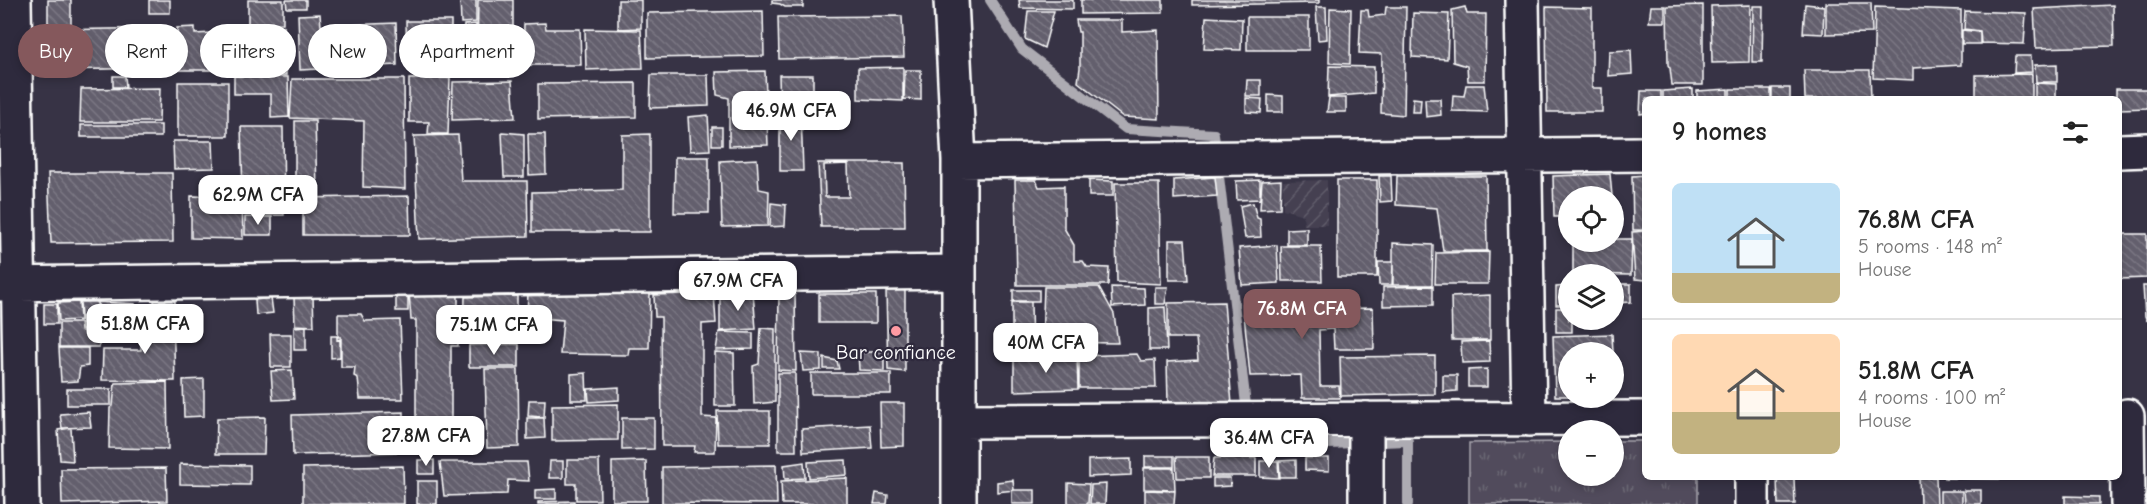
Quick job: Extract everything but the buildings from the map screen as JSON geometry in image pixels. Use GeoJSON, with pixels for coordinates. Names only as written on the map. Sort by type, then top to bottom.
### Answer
{"type":"FeatureCollection","features":[{"type":"Feature","properties":{"kind":"street"},"geometry":{"type":"LineString","coordinates":[[14,0],[9,284],[22,504]]}},
{"type":"Feature","properties":{"kind":"street"},"geometry":{"type":"LineString","coordinates":[[951,0],[959,161],[959,504]]}},
{"type":"Feature","properties":{"kind":"street"},"geometry":{"type":"LineString","coordinates":[[1522,0],[1529,419]]}},
{"type":"Feature","properties":{"kind":"street"},"geometry":{"type":"LineString","coordinates":[[2122,151],[2147,150]]}},
{"type":"Feature","properties":{"kind":"street"},"geometry":{"type":"LineString","coordinates":[[959,161],[1642,154]]}},
{"type":"Feature","properties":{"kind":"street"},"geometry":{"type":"LineString","coordinates":[[9,284],[959,272]]}},
{"type":"Feature","properties":{"kind":"street"},"geometry":{"type":"LineString","coordinates":[[2128,504],[2131,416]]}},
{"type":"Feature","properties":{"kind":"street"},"geometry":{"type":"LineString","coordinates":[[959,421],[1642,418]]}},
{"type":"Feature","properties":{"kind":"street"},"geometry":{"type":"LineString","coordinates":[[1366,419],[1366,504]]}},
{"type":"Feature","properties":{"kind":"street"},"geometry":{"type":"LineString","coordinates":[[1752,480],[1752,504]]}},
{"type":"Feature","properties":{"kind":"shaded area"},"geometry":{"type":"Polygon","coordinates":[[[1327,180],[1327,225],[1304,225],[1303,215],[1283,209],[1283,181],[1327,180]]]}},
{"type":"Feature","properties":{"kind":"green space"},"geometry":{"type":"Polygon","coordinates":[[[1624,441],[1642,441],[1642,480],[1698,480],[1698,504],[1469,504],[1469,443],[1558,442],[1558,486],[1624,486],[1624,441]]]}},
{"type":"Feature","properties":{"kind":"waterway"},"geometry":{"type":"LineString","coordinates":[[990,0],[1022,49],[1126,129],[1214,134],[1251,447],[1408,441],[1408,504]]}},
{"type":"Feature","properties":{"kind":"place","name":"Bar confiance"},"geometry":{"type":"Point","coordinates":[896,331]}}]}
